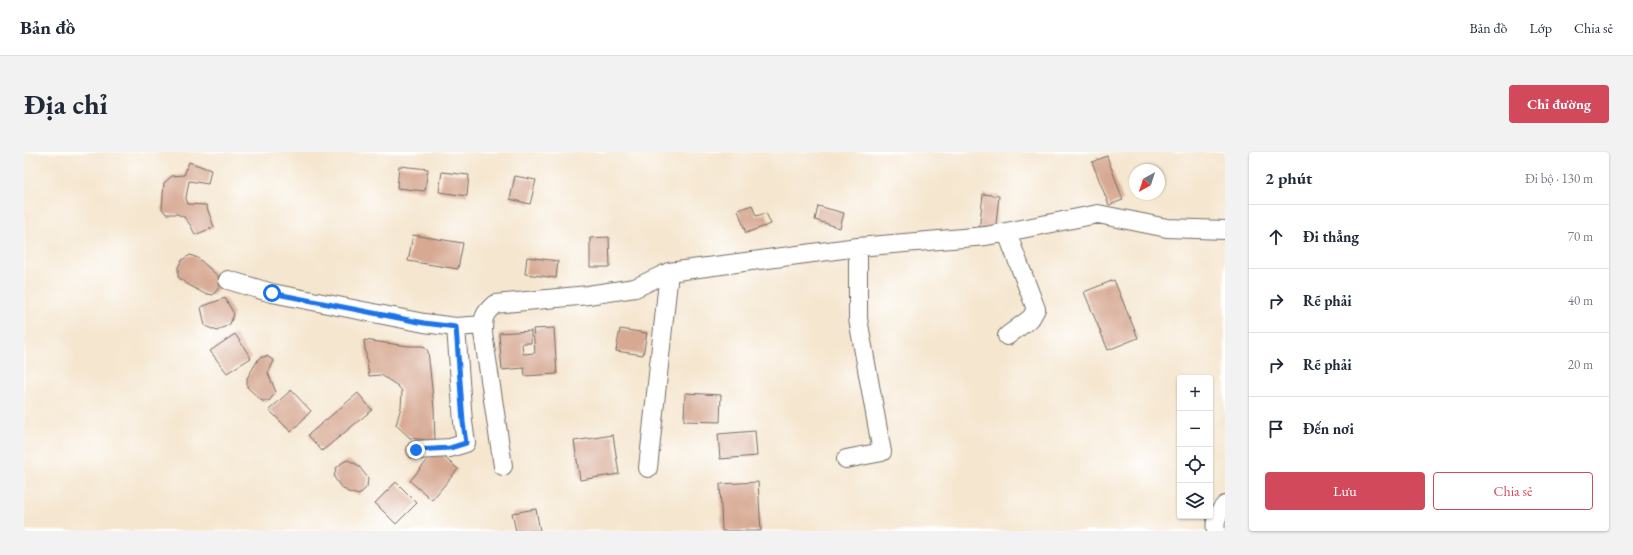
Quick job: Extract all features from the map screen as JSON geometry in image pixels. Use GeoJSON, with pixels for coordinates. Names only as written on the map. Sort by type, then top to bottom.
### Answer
{"type":"FeatureCollection","features":[{"type":"Feature","properties":{"kind":"street"},"geometry":{"type":"LineString","coordinates":[[504,466],[483,333],[483,318],[495,304],[588,295],[635,288],[669,272],[858,247],[1007,233],[1098,214],[1167,228],[1225,230]]}},
{"type":"Feature","properties":{"kind":"street"},"geometry":{"type":"LineString","coordinates":[[1007,233],[1036,309],[1031,318],[1007,336]]}},
{"type":"Feature","properties":{"kind":"street"},"geometry":{"type":"LineString","coordinates":[[846,459],[882,452],[858,319],[858,247]]}},
{"type":"Feature","properties":{"kind":"street"},"geometry":{"type":"LineString","coordinates":[[648,468],[669,272]]}},
{"type":"Feature","properties":{"kind":"street"},"geometry":{"type":"LineString","coordinates":[[228,280],[279,294],[424,323],[456,327],[483,325]]}},
{"type":"Feature","properties":{"kind":"street"},"geometry":{"type":"LineString","coordinates":[[416,450],[450,448],[466,443],[456,327]]}},
{"type":"Feature","properties":{"kind":"street"},"geometry":{"type":"LineString","coordinates":[[1216,531],[1215,525],[1217,517],[1225,505]]}},
{"type":"Feature","properties":{"kind":"building"},"geometry":{"type":"Polygon","coordinates":[[[1107,156],[1123,200],[1109,205],[1092,162],[1107,156]]]}},
{"type":"Feature","properties":{"kind":"building"},"geometry":{"type":"Polygon","coordinates":[[[189,162],[211,170],[208,184],[189,181],[186,198],[188,204],[206,205],[214,227],[195,235],[191,226],[184,217],[177,214],[166,214],[162,209],[164,183],[172,176],[184,175],[189,162]]]}},
{"type":"Feature","properties":{"kind":"building"},"geometry":{"type":"Polygon","coordinates":[[[399,166],[428,169],[425,191],[397,188],[399,166]]]}},
{"type":"Feature","properties":{"kind":"building"},"geometry":{"type":"Polygon","coordinates":[[[442,172],[469,175],[467,196],[439,192],[442,172]]]}},
{"type":"Feature","properties":{"kind":"building"},"geometry":{"type":"Polygon","coordinates":[[[515,176],[536,180],[530,204],[510,199],[515,176]]]}},
{"type":"Feature","properties":{"kind":"building"},"geometry":{"type":"Polygon","coordinates":[[[983,194],[999,196],[995,233],[979,231],[983,194]]]}},
{"type":"Feature","properties":{"kind":"building"},"geometry":{"type":"Polygon","coordinates":[[[752,205],[756,216],[766,213],[771,224],[746,233],[738,210],[752,205]]]}},
{"type":"Feature","properties":{"kind":"building"},"geometry":{"type":"Polygon","coordinates":[[[818,206],[844,213],[840,228],[815,220],[818,206]]]}},
{"type":"Feature","properties":{"kind":"building"},"geometry":{"type":"Polygon","coordinates":[[[413,235],[463,243],[458,269],[408,261],[413,235]]]}},
{"type":"Feature","properties":{"kind":"building"},"geometry":{"type":"Polygon","coordinates":[[[609,237],[610,267],[590,267],[590,238],[609,237]]]}},
{"type":"Feature","properties":{"kind":"building"},"geometry":{"type":"Polygon","coordinates":[[[190,255],[198,258],[218,276],[220,284],[213,295],[203,293],[178,277],[178,267],[182,260],[190,255]]]}},
{"type":"Feature","properties":{"kind":"building"},"geometry":{"type":"Polygon","coordinates":[[[527,257],[558,261],[556,278],[525,274],[527,257]]]}},
{"type":"Feature","properties":{"kind":"building"},"geometry":{"type":"Polygon","coordinates":[[[1114,280],[1138,338],[1108,350],[1084,292],[1114,280]]]}},
{"type":"Feature","properties":{"kind":"building"},"geometry":{"type":"Polygon","coordinates":[[[225,298],[234,314],[230,324],[217,331],[205,326],[201,307],[225,298]]]}},
{"type":"Feature","properties":{"kind":"building"},"geometry":{"type":"Polygon","coordinates":[[[554,328],[557,374],[525,376],[524,368],[502,370],[499,333],[531,331],[531,343],[522,343],[523,354],[535,353],[533,329],[554,328]]]}},
{"type":"Feature","properties":{"kind":"building"},"geometry":{"type":"Polygon","coordinates":[[[620,329],[647,333],[643,355],[616,351],[620,329]]]}},
{"type":"Feature","properties":{"kind":"building"},"geometry":{"type":"Polygon","coordinates":[[[235,334],[251,358],[227,373],[210,351],[235,334]]]}},
{"type":"Feature","properties":{"kind":"building"},"geometry":{"type":"Polygon","coordinates":[[[364,340],[408,346],[423,346],[428,351],[434,408],[435,441],[410,438],[396,425],[401,407],[402,391],[398,386],[381,375],[369,376],[364,340]]]}},
{"type":"Feature","properties":{"kind":"building"},"geometry":{"type":"Polygon","coordinates":[[[267,356],[274,361],[268,373],[276,392],[269,401],[262,401],[247,387],[247,378],[259,358],[267,356]]]}},
{"type":"Feature","properties":{"kind":"building"},"geometry":{"type":"Polygon","coordinates":[[[291,390],[311,411],[291,432],[269,410],[291,390]]]}},
{"type":"Feature","properties":{"kind":"building"},"geometry":{"type":"Polygon","coordinates":[[[358,393],[372,410],[322,451],[308,435],[358,393]]]}},
{"type":"Feature","properties":{"kind":"building"},"geometry":{"type":"Polygon","coordinates":[[[685,393],[721,395],[720,422],[684,421],[685,393]]]}},
{"type":"Feature","properties":{"kind":"building"},"geometry":{"type":"Polygon","coordinates":[[[755,431],[757,456],[720,459],[718,434],[755,431]]]}},
{"type":"Feature","properties":{"kind":"building"},"geometry":{"type":"Polygon","coordinates":[[[613,435],[619,474],[580,480],[574,441],[613,435]]]}},
{"type":"Feature","properties":{"kind":"building"},"geometry":{"type":"Polygon","coordinates":[[[436,450],[458,469],[432,500],[410,481],[436,450]]]}},
{"type":"Feature","properties":{"kind":"building"},"geometry":{"type":"Polygon","coordinates":[[[348,460],[358,465],[368,478],[367,487],[359,495],[348,492],[340,486],[334,477],[336,468],[348,460]]]}},
{"type":"Feature","properties":{"kind":"building"},"geometry":{"type":"Polygon","coordinates":[[[396,482],[417,503],[396,524],[375,503],[396,482]]]}},
{"type":"Feature","properties":{"kind":"building"},"geometry":{"type":"Polygon","coordinates":[[[758,482],[761,531],[722,531],[720,484],[758,482]]]}},
{"type":"Feature","properties":{"kind":"building"},"geometry":{"type":"Polygon","coordinates":[[[536,509],[540,531],[516,531],[512,513],[536,509]]]}},
{"type":"Feature","properties":{"kind":"route"},"geometry":{"type":"LineString","coordinates":[[272,293],[424,323],[456,327],[466,443],[450,448],[416,450]]}}]}
